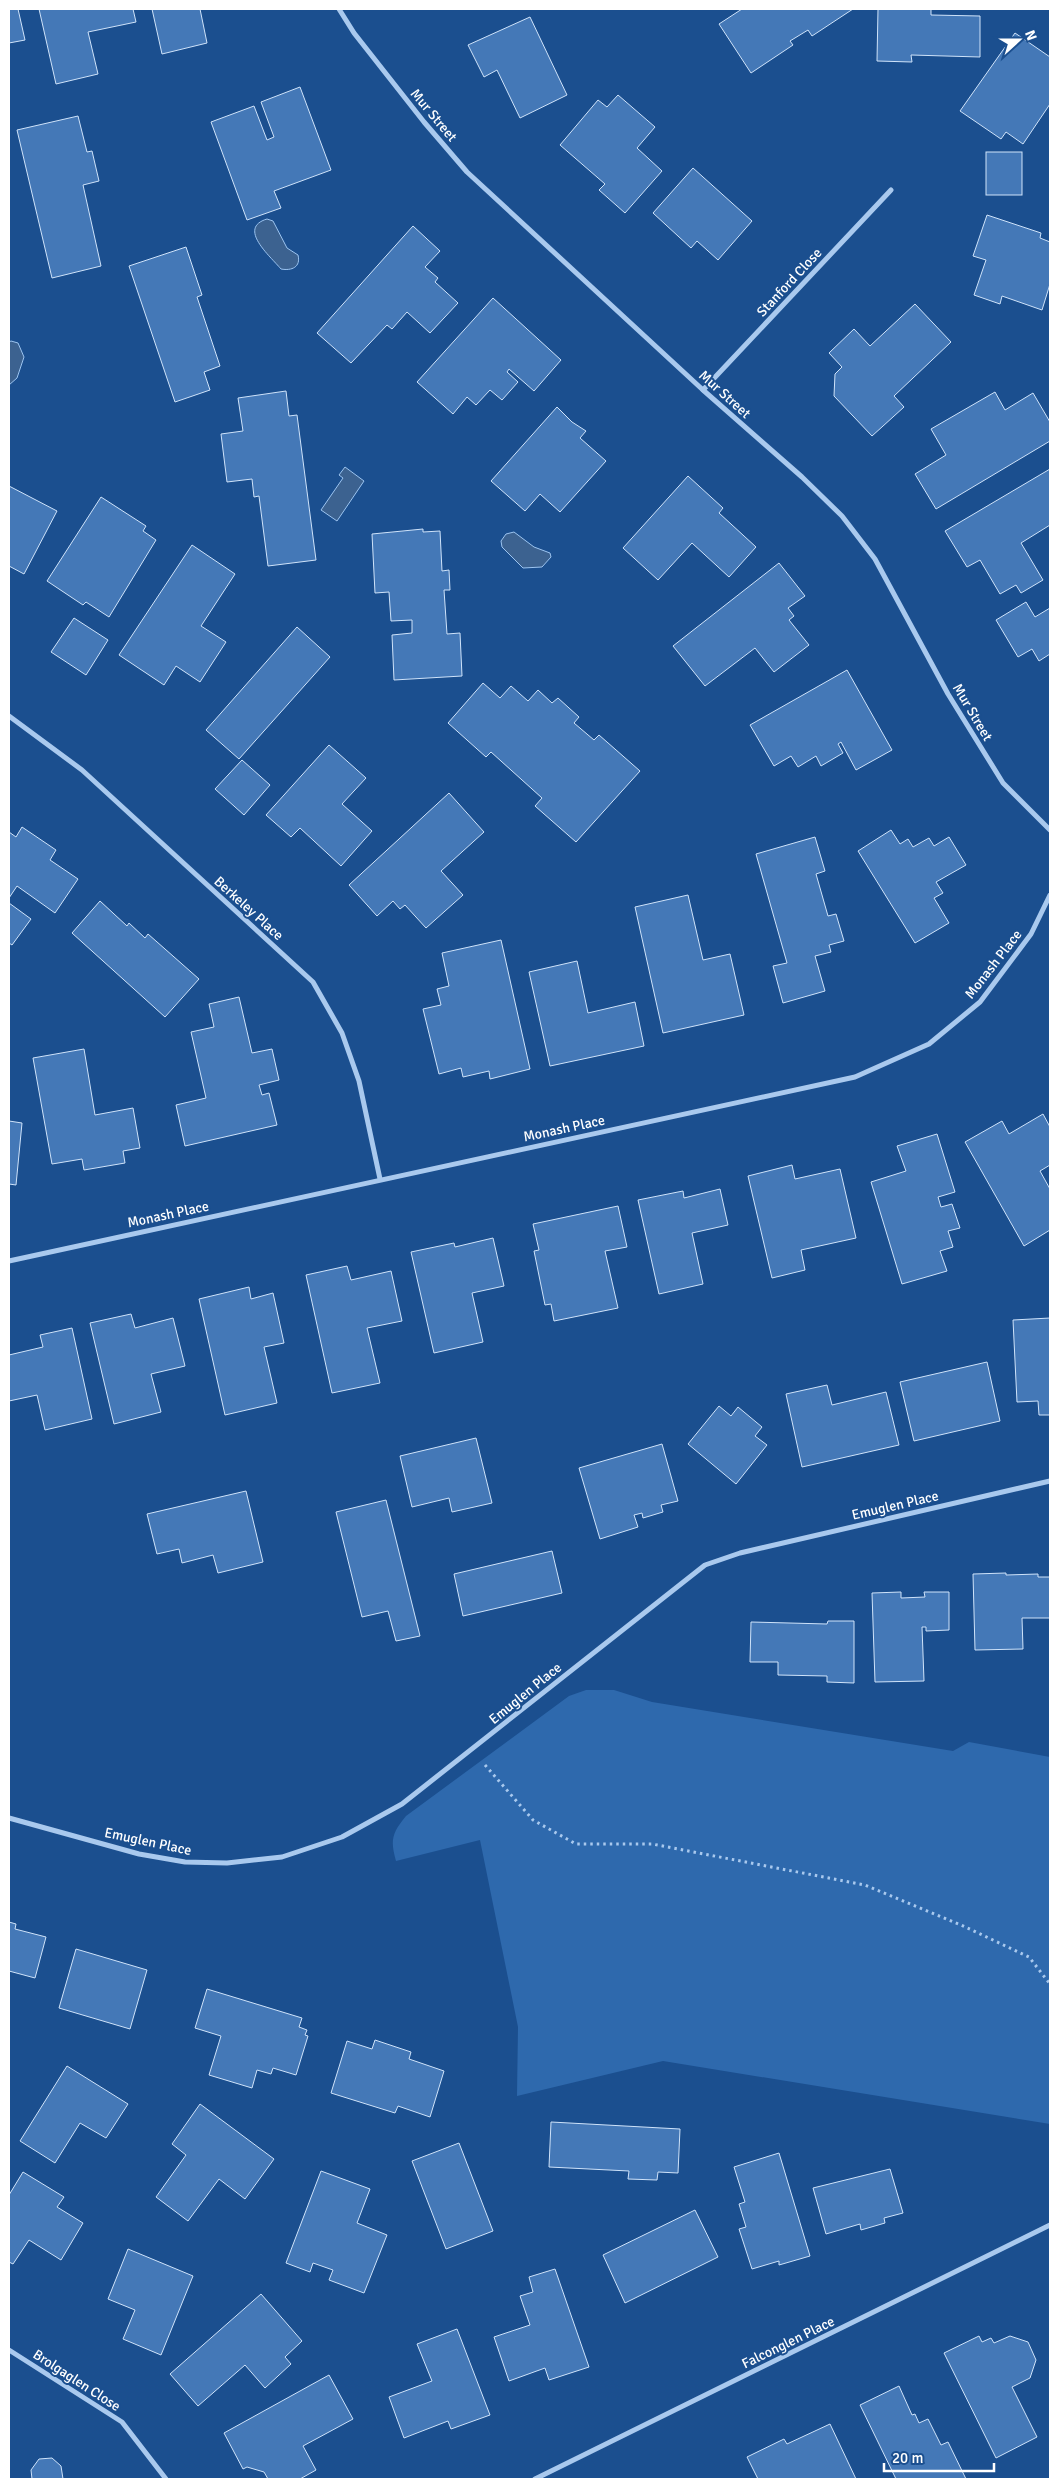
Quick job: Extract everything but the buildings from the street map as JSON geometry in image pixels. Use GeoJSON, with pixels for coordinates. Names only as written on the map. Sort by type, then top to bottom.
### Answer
{"type":"FeatureCollection","features":[{"type":"Feature","properties":{"kind":"street","name":"Mur Street"},"geometry":{"type":"LineString","coordinates":[[340,9],[354,33],[424,122],[467,172],[704,390],[802,477],[842,516],[875,560],[948,694],[1003,783],[1050,830]]}},
{"type":"Feature","properties":{"kind":"street","name":"Stanford Close"},"geometry":{"type":"LineString","coordinates":[[704,390],[890,190]]}},
{"type":"Feature","properties":{"kind":"street","name":"Berkeley Place"},"geometry":{"type":"LineString","coordinates":[[9,716],[82,770],[313,982],[342,1033],[359,1081],[380,1179]]}},
{"type":"Feature","properties":{"kind":"street","name":"Monash Place"},"geometry":{"type":"LineString","coordinates":[[9,1261],[380,1179],[855,1078],[929,1044],[980,1002],[1031,934],[1050,895]]}},
{"type":"Feature","properties":{"kind":"street","name":"Emuglen Place"},"geometry":{"type":"LineString","coordinates":[[9,1818],[139,1854],[185,1862],[227,1863],[282,1857],[342,1836],[402,1804],[472,1751],[676,1586],[705,1565],[740,1553],[1050,1481]]}},
{"type":"Feature","properties":{"kind":"street","name":"Falconglen Place"},"geometry":{"type":"LineString","coordinates":[[535,2479],[1050,2225]]}},
{"type":"Feature","properties":{"kind":"street","name":"Brolgaglen Close"},"geometry":{"type":"LineString","coordinates":[[9,2350],[122,2422],[166,2479]]}},
{"type":"Feature","properties":{"kind":"path"},"geometry":{"type":"LineString","coordinates":[[472,1751],[533,1820],[576,1844],[652,1844],[865,1885],[961,1925],[1029,1957],[1050,1984]]}},
{"type":"Feature","properties":{"kind":"shaded area"},"geometry":{"type":"Polygon","coordinates":[[[267,219],[273,221],[287,248],[298,255],[298,263],[292,269],[281,269],[264,250],[255,235],[255,229],[259,223],[267,219]]]}},
{"type":"Feature","properties":{"kind":"shaded area"},"geometry":{"type":"Polygon","coordinates":[[[9,342],[18,343],[24,357],[17,378],[9,385],[9,342]]]}},
{"type":"Feature","properties":{"kind":"shaded area"},"geometry":{"type":"Polygon","coordinates":[[[345,467],[364,481],[337,521],[321,510],[343,478],[339,475],[345,467]]]}},
{"type":"Feature","properties":{"kind":"shaded area"},"geometry":{"type":"Polygon","coordinates":[[[514,532],[534,547],[550,553],[551,557],[542,567],[523,568],[502,547],[501,541],[506,534],[514,532]]]}},
{"type":"Feature","properties":{"kind":"shaded area"},"geometry":{"type":"Polygon","coordinates":[[[586,1690],[614,1690],[652,1702],[953,1751],[969,1742],[1050,1757],[1050,2124],[663,2061],[517,2096],[518,2027],[480,1840],[396,1861],[393,1842],[395,1832],[406,1816],[569,1696],[586,1690]]]}}]}
